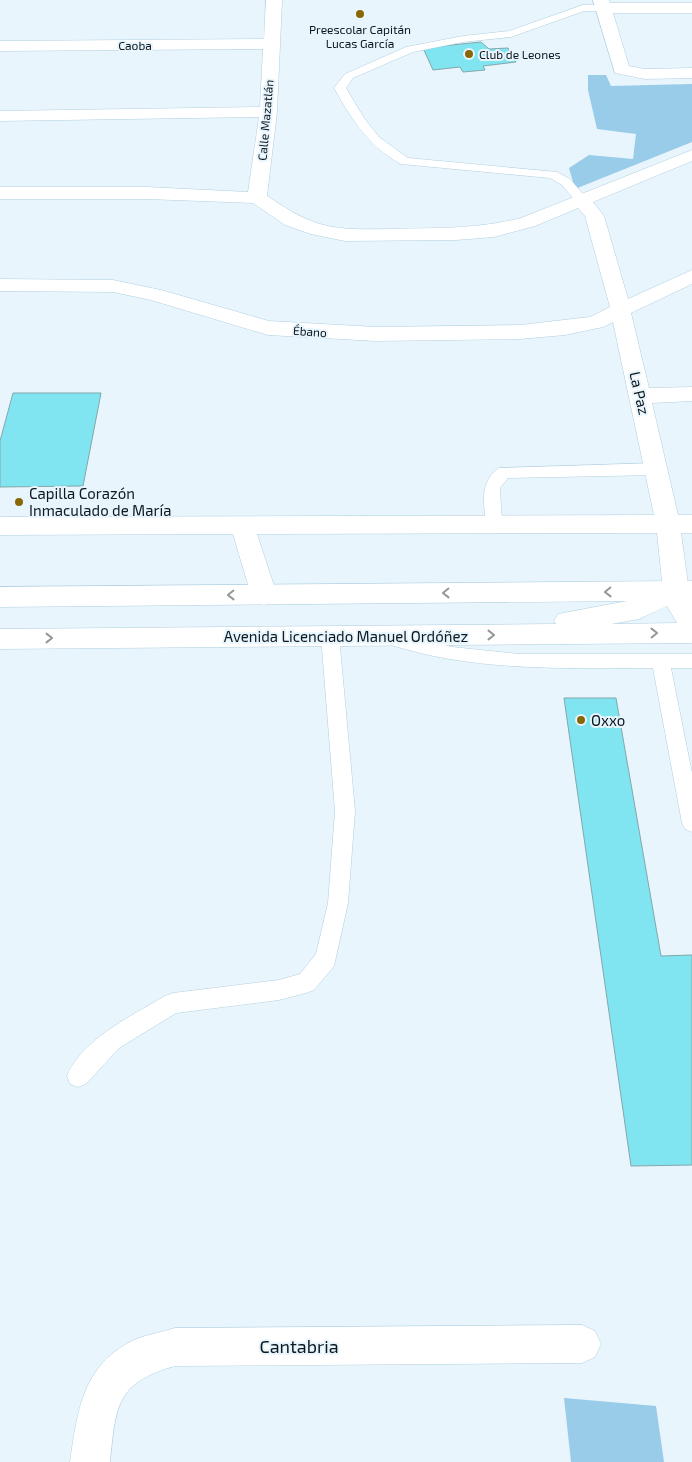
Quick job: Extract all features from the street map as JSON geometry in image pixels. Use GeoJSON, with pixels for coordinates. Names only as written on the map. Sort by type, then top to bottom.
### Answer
{"type":"FeatureCollection","features":[{"type":"Feature","properties":{"kind":"street","name":"Calle Mazatlán"},"geometry":{"type":"LineString","coordinates":[[257,198],[268,112],[270,44],[274,0]]}},
{"type":"Feature","properties":{"kind":"street"},"geometry":{"type":"LineString","coordinates":[[692,8],[602,4],[621,69],[626,72],[692,73]]}},
{"type":"Feature","properties":{"kind":"street","name":"Caoba"},"geometry":{"type":"LineString","coordinates":[[0,46],[270,44]]}},
{"type":"Feature","properties":{"kind":"street"},"geometry":{"type":"LineString","coordinates":[[0,116],[268,112]]}},
{"type":"Feature","properties":{"kind":"street"},"geometry":{"type":"LineString","coordinates":[[0,193],[147,193],[257,198],[292,221],[318,230],[345,236],[456,234],[494,231],[528,222],[692,155]]}},
{"type":"Feature","properties":{"kind":"street","name":"La Paz"},"geometry":{"type":"LineString","coordinates":[[582,200],[594,216],[620,308],[684,591],[680,606],[692,627]]}},
{"type":"Feature","properties":{"kind":"street","name":"Ébano"},"geometry":{"type":"LineString","coordinates":[[0,285],[113,286],[154,294],[268,328],[376,334],[520,332],[556,329],[596,322],[620,308],[692,276]]}},
{"type":"Feature","properties":{"kind":"street"},"geometry":{"type":"LineString","coordinates":[[640,396],[692,394]]}},
{"type":"Feature","properties":{"kind":"street"},"geometry":{"type":"LineString","coordinates":[[0,526],[692,524]]}},
{"type":"Feature","properties":{"kind":"street"},"geometry":{"type":"LineString","coordinates":[[242,525],[264,595]]}},
{"type":"Feature","properties":{"kind":"street"},"geometry":{"type":"LineString","coordinates":[[0,597],[684,591]]}},
{"type":"Feature","properties":{"kind":"street"},"geometry":{"type":"LineString","coordinates":[[527,635],[555,624],[639,609],[684,591]]}},
{"type":"Feature","properties":{"kind":"street","name":"Avenida Licenciado Manuel Ordóñez"},"geometry":{"type":"LineString","coordinates":[[0,639],[692,633]]}},
{"type":"Feature","properties":{"kind":"street","name":"Cantabria"},"geometry":{"type":"LineString","coordinates":[[90,1462],[97,1408],[110,1382],[140,1357],[175,1347],[582,1344]]}},
{"type":"Feature","properties":{"kind":"lane"},"geometry":{"type":"LineString","coordinates":[[582,200],[566,182],[553,175],[405,161],[390,155],[379,145],[340,88],[349,76],[410,49],[463,39],[511,34],[583,8],[602,4]]}},
{"type":"Feature","properties":{"kind":"lane"},"geometry":{"type":"LineString","coordinates":[[494,524],[492,485],[495,477],[505,472],[657,469]]}},
{"type":"Feature","properties":{"kind":"lane"},"geometry":{"type":"LineString","coordinates":[[78,1076],[111,1040],[173,1003],[279,990],[306,983],[326,959],[338,903],[345,811],[330,636]]}},
{"type":"Feature","properties":{"kind":"lane"},"geometry":{"type":"LineString","coordinates":[[383,636],[452,654],[519,661],[692,661]]}},
{"type":"Feature","properties":{"kind":"lane"},"geometry":{"type":"LineString","coordinates":[[661,660],[692,823]]}},
{"type":"Feature","properties":{"kind":"shaded area"},"geometry":{"type":"Polygon","coordinates":[[[588,75],[606,75],[611,86],[692,84],[692,142],[575,189],[569,168],[589,155],[633,159],[636,134],[597,129],[588,90],[588,75]]]}},
{"type":"Feature","properties":{"kind":"shaded area"},"geometry":{"type":"Polygon","coordinates":[[[564,1398],[656,1406],[664,1462],[571,1462],[564,1398]]]}},
{"type":"Feature","properties":{"kind":"building","name":"Club de Leones"},"geometry":{"type":"Polygon","coordinates":[[[481,42],[489,49],[508,48],[516,62],[483,66],[485,70],[463,72],[460,67],[433,70],[423,48],[481,42]]]}},
{"type":"Feature","properties":{"kind":"building"},"geometry":{"type":"Polygon","coordinates":[[[13,393],[101,393],[83,486],[0,487],[0,441],[13,393]]]}},
{"type":"Feature","properties":{"kind":"building"},"geometry":{"type":"Polygon","coordinates":[[[564,698],[616,698],[661,956],[692,955],[692,1165],[631,1166],[564,698]]]}},
{"type":"Feature","properties":{"kind":"place","name":"Preescolar Capitán Lucas García"},"geometry":{"type":"Point","coordinates":[360,14]}},
{"type":"Feature","properties":{"kind":"place","name":"Club de Leones"},"geometry":{"type":"Point","coordinates":[469,54]}},
{"type":"Feature","properties":{"kind":"place","name":"Capilla Corazón Inmaculado de María"},"geometry":{"type":"Point","coordinates":[19,502]}},
{"type":"Feature","properties":{"kind":"place","name":"Oxxo"},"geometry":{"type":"Point","coordinates":[581,720]}}]}
